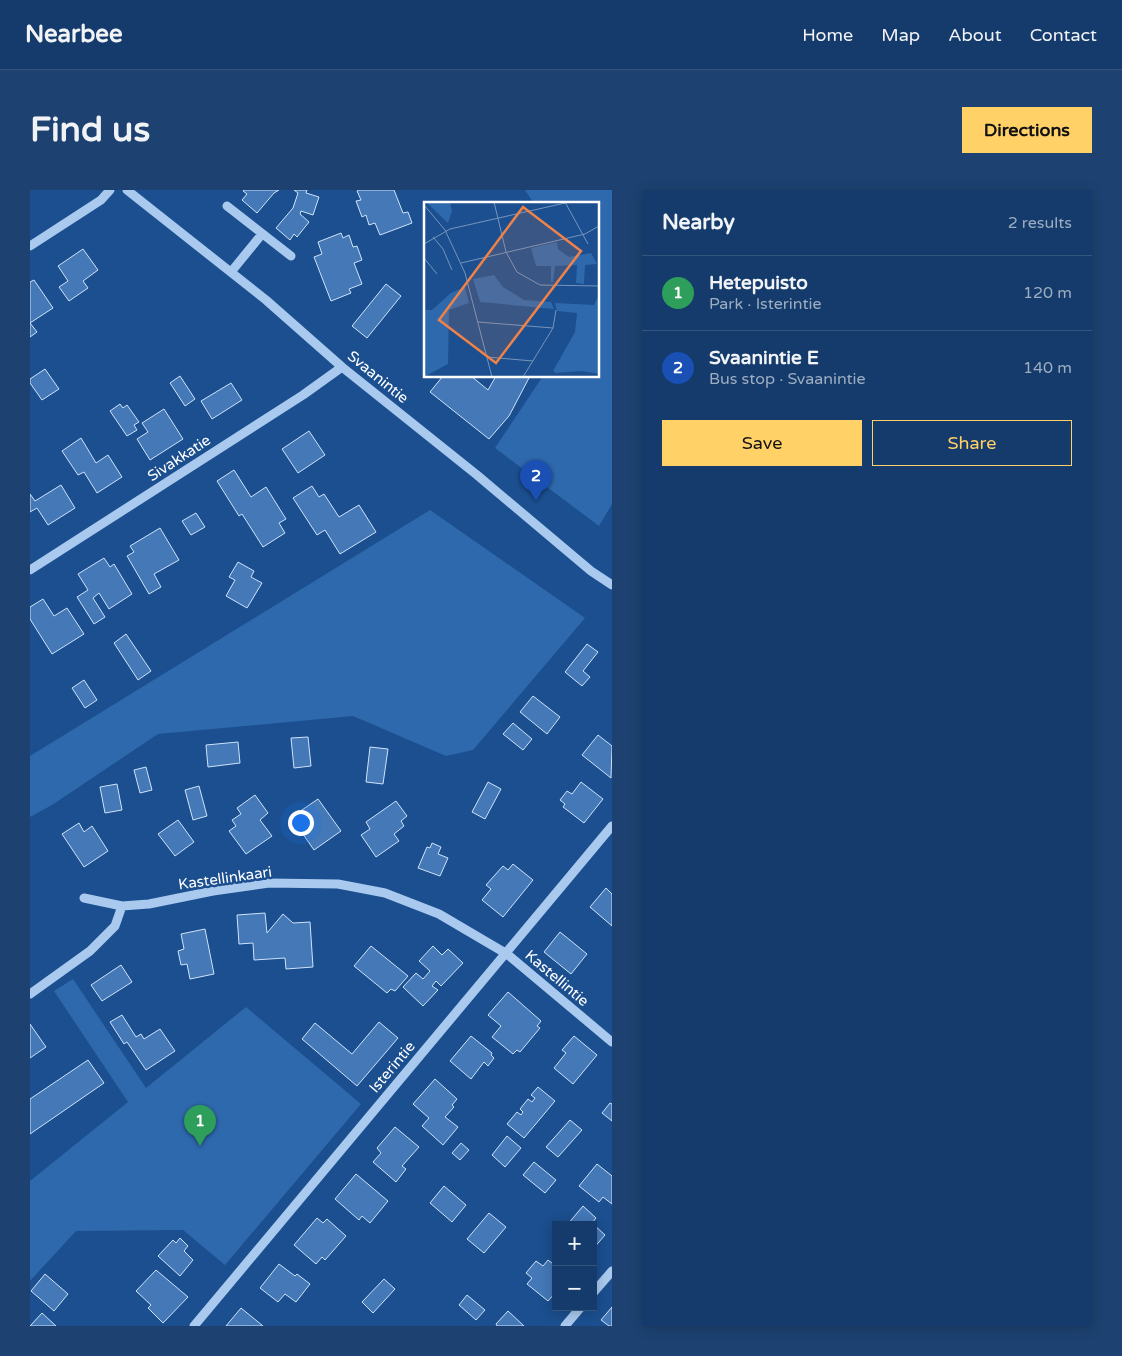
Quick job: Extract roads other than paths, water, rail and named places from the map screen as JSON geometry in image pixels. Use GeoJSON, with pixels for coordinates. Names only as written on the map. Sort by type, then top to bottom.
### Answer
{"type":"FeatureCollection","features":[{"type":"Feature","properties":{"kind":"street"},"geometry":{"type":"LineString","coordinates":[[30,246],[101,200],[110,190]]}},
{"type":"Feature","properties":{"kind":"street","name":"Svaanintie"},"geometry":{"type":"LineString","coordinates":[[127,190],[266,300],[342,366],[477,475],[590,571],[612,585]]}},
{"type":"Feature","properties":{"kind":"street"},"geometry":{"type":"LineString","coordinates":[[227,206],[291,256]]}},
{"type":"Feature","properties":{"kind":"street"},"geometry":{"type":"LineString","coordinates":[[231,272],[262,234]]}},
{"type":"Feature","properties":{"kind":"street","name":"Sivakkatie"},"geometry":{"type":"LineString","coordinates":[[30,570],[303,395],[342,366]]}},
{"type":"Feature","properties":{"kind":"street","name":"Isterintie"},"geometry":{"type":"LineString","coordinates":[[194,1326],[507,954],[612,826]]}},
{"type":"Feature","properties":{"kind":"street","name":"Kastellinkaari"},"geometry":{"type":"LineString","coordinates":[[84,898],[122,906],[149,904],[214,891],[269,883],[338,884],[386,893],[439,914],[507,954]]}},
{"type":"Feature","properties":{"kind":"street"},"geometry":{"type":"LineString","coordinates":[[30,994],[90,951],[115,926],[122,906]]}},
{"type":"Feature","properties":{"kind":"street","name":"Kastellintie"},"geometry":{"type":"LineString","coordinates":[[507,954],[612,1042]]}},
{"type":"Feature","properties":{"kind":"street"},"geometry":{"type":"LineString","coordinates":[[597,1288],[612,1271]]}},
{"type":"Feature","properties":{"kind":"street"},"geometry":{"type":"LineString","coordinates":[[565,1326],[578,1311]]}},
{"type":"Feature","properties":{"kind":"place","name":"Svaanintie E"},"geometry":{"type":"Point","coordinates":[536,501]}},
{"type":"Feature","properties":{"kind":"place","name":"Hetepuisto"},"geometry":{"type":"Point","coordinates":[200,1146]}}]}
